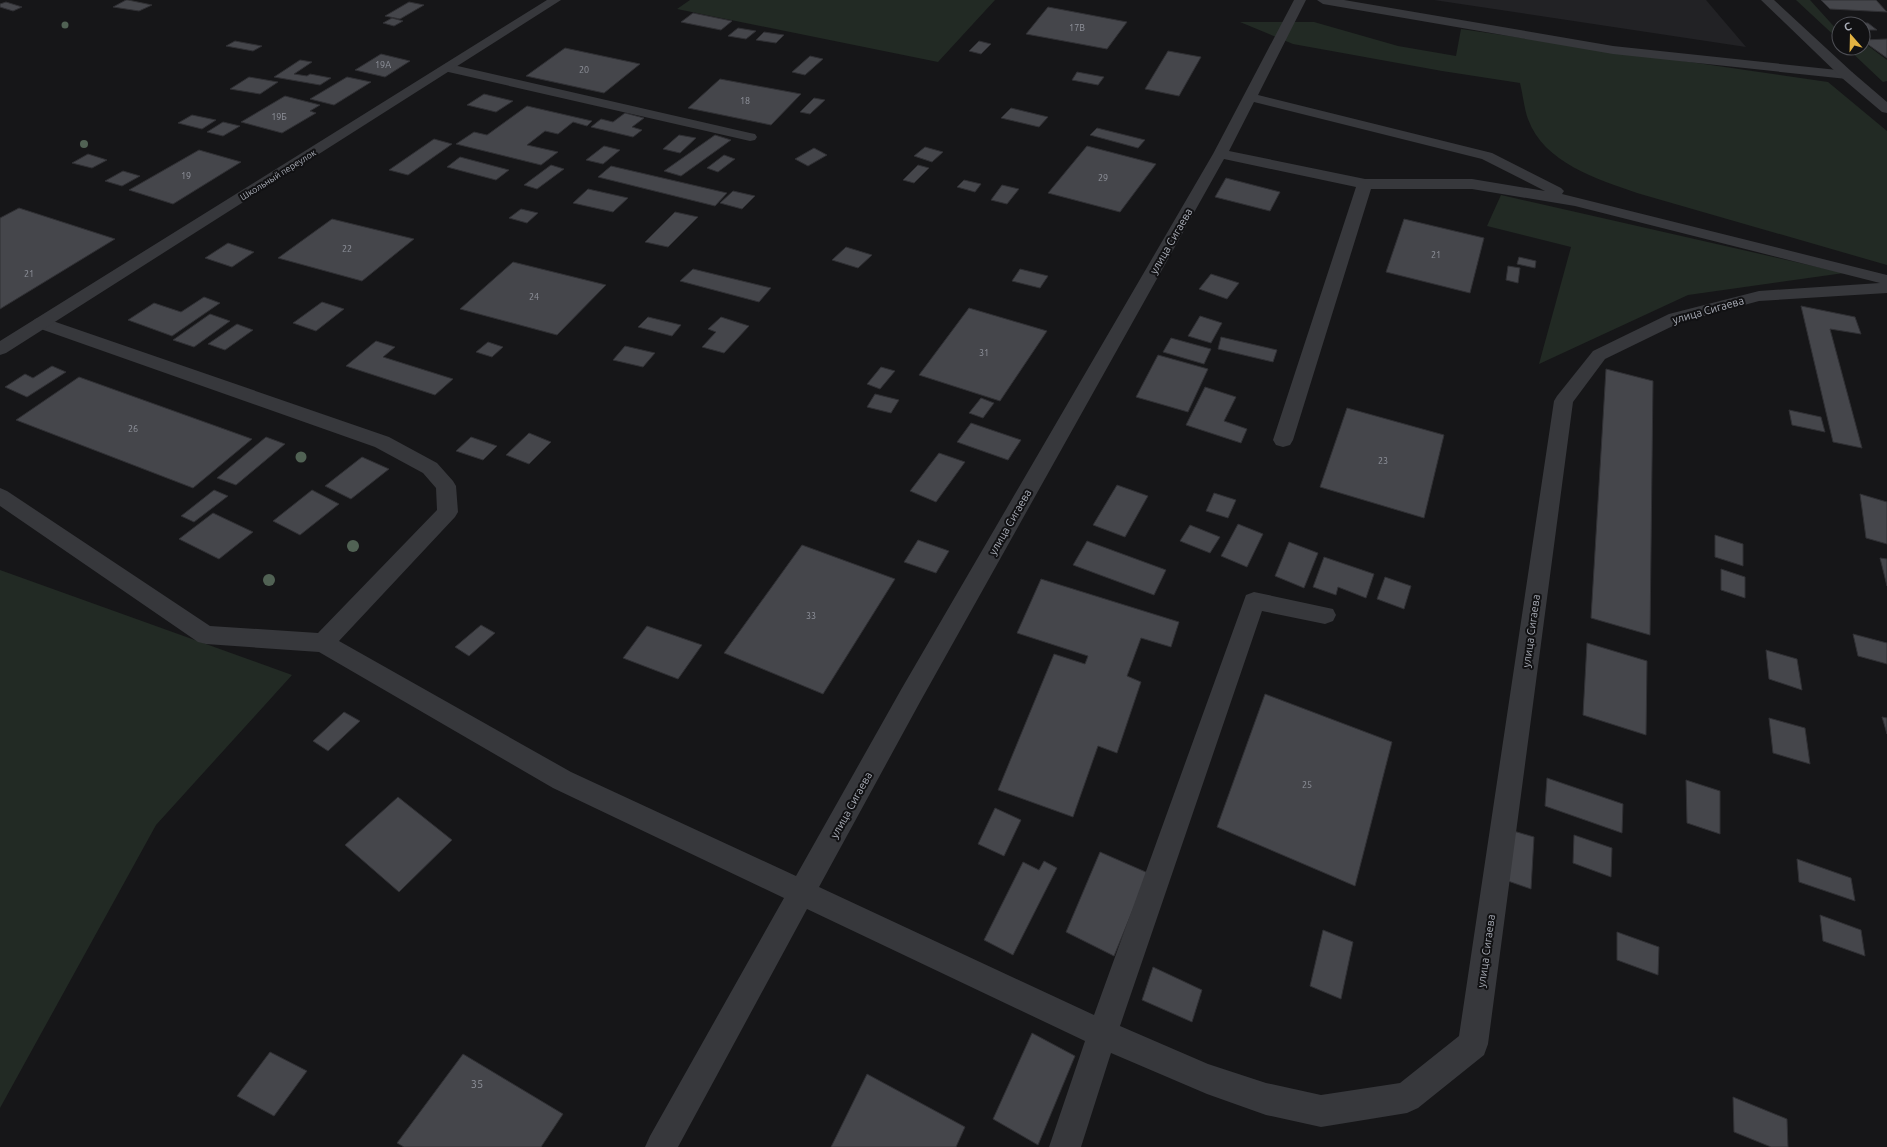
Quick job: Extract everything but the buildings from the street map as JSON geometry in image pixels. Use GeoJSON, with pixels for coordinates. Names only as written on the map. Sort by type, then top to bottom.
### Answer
{"type":"FeatureCollection","features":[{"type":"Feature","properties":{"kind":"street","name":"Школьный переулок"},"geometry":{"type":"LineString","coordinates":[[0,349],[555,0]]}},
{"type":"Feature","properties":{"kind":"street","name":"улица Сигаева"},"geometry":{"type":"LineString","coordinates":[[661,1147],[803,893],[911,695],[1220,154],[1300,0]]}},
{"type":"Feature","properties":{"kind":"street"},"geometry":{"type":"LineString","coordinates":[[1323,0],[1614,50],[1847,75]]}},
{"type":"Feature","properties":{"kind":"street"},"geometry":{"type":"LineString","coordinates":[[1767,0],[1847,75],[1887,109]]}},
{"type":"Feature","properties":{"kind":"street"},"geometry":{"type":"LineString","coordinates":[[449,68],[750,137]]}},
{"type":"Feature","properties":{"kind":"street"},"geometry":{"type":"LineString","coordinates":[[1866,92],[1887,91]]}},
{"type":"Feature","properties":{"kind":"street"},"geometry":{"type":"LineString","coordinates":[[1250,97],[1487,156],[1575,201]]}},
{"type":"Feature","properties":{"kind":"street"},"geometry":{"type":"LineString","coordinates":[[1220,154],[1366,184],[1472,184],[1575,201],[1887,280]]}},
{"type":"Feature","properties":{"kind":"street"},"geometry":{"type":"LineString","coordinates":[[1283,440],[1366,184]]}},
{"type":"Feature","properties":{"kind":"street","name":"улица Сигаева"},"geometry":{"type":"LineString","coordinates":[[1102,1034],[1207,1079],[1266,1099],[1321,1111],[1407,1097],[1473,1044],[1564,401],[1599,355],[1675,318],[1759,296],[1887,288]]}},
{"type":"Feature","properties":{"kind":"street"},"geometry":{"type":"LineString","coordinates":[[41,323],[382,442],[430,468],[446,486],[448,512],[323,643]]}},
{"type":"Feature","properties":{"kind":"street"},"geometry":{"type":"LineString","coordinates":[[0,496],[206,635],[323,643],[562,780],[1102,1034]]}},
{"type":"Feature","properties":{"kind":"street"},"geometry":{"type":"LineString","coordinates":[[1065,1147],[1102,1034],[1254,602],[1325,615]]}},
{"type":"Feature","properties":{"kind":"shaded area"},"geometry":{"type":"Polygon","coordinates":[[[690,0],[995,0],[938,62],[677,9],[690,0]]]}},
{"type":"Feature","properties":{"kind":"shaded area"},"geometry":{"type":"Polygon","coordinates":[[[1434,0],[1706,0],[1746,47],[1434,0]]]}},
{"type":"Feature","properties":{"kind":"shaded area"},"geometry":{"type":"Polygon","coordinates":[[[1796,0],[1810,0],[1831,23],[1831,33],[1796,0]]]}},
{"type":"Feature","properties":{"kind":"shaded area"},"geometry":{"type":"Polygon","coordinates":[[[1240,22],[1314,22],[1398,46],[1456,56],[1461,29],[1828,82],[1887,131],[1887,265],[1637,193],[1589,175],[1559,158],[1546,147],[1536,134],[1528,119],[1520,83],[1442,71],[1293,44],[1240,22]]]}},
{"type":"Feature","properties":{"kind":"shaded area"},"geometry":{"type":"Polygon","coordinates":[[[1871,48],[1887,60],[1887,81],[1883,82],[1855,56],[1871,56],[1871,48]]]}},
{"type":"Feature","properties":{"kind":"shaded area"},"geometry":{"type":"Polygon","coordinates":[[[1501,195],[1844,273],[1688,295],[1539,364],[1571,247],[1487,226],[1501,195]]]}},
{"type":"Feature","properties":{"kind":"shaded area"},"geometry":{"type":"Polygon","coordinates":[[[0,570],[292,675],[156,825],[0,1108],[0,570]]]}}]}
